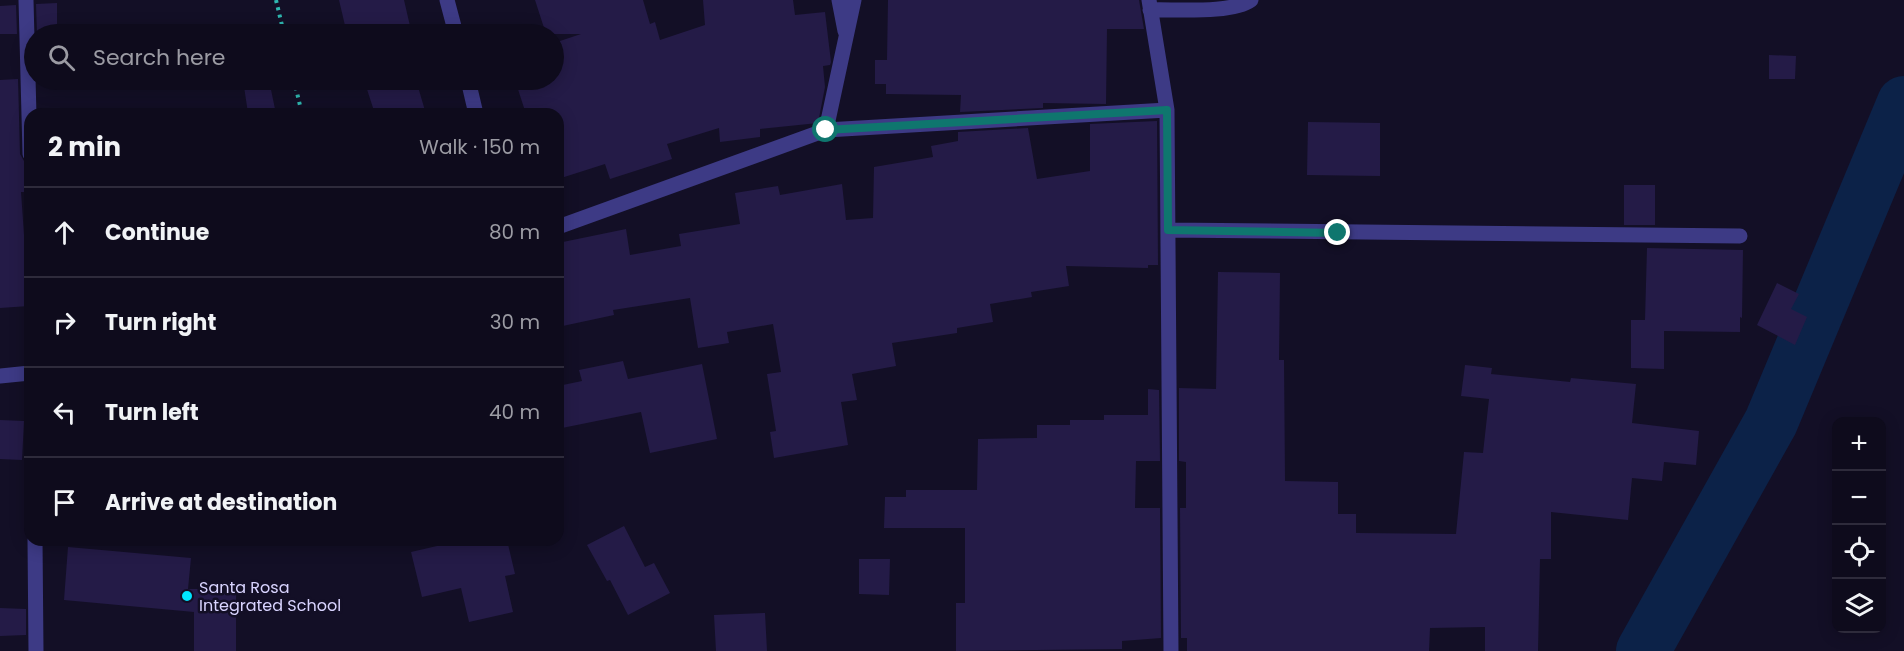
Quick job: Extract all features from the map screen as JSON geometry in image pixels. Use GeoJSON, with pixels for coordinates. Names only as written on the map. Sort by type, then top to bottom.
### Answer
{"type":"FeatureCollection","features":[{"type":"Feature","properties":{"kind":"street"},"geometry":{"type":"LineString","coordinates":[[26,0],[27,24]]}},
{"type":"Feature","properties":{"kind":"street"},"geometry":{"type":"LineString","coordinates":[[447,0],[453,24]]}},
{"type":"Feature","properties":{"kind":"street"},"geometry":{"type":"LineString","coordinates":[[839,0],[846,40]]}},
{"type":"Feature","properties":{"kind":"street"},"geometry":{"type":"LineString","coordinates":[[826,130],[854,0]]}},
{"type":"Feature","properties":{"kind":"street"},"geometry":{"type":"LineString","coordinates":[[1171,651],[1167,110],[1149,5],[1228,8],[1244,5],[1251,0]]}},
{"type":"Feature","properties":{"kind":"street"},"geometry":{"type":"LineString","coordinates":[[28,90],[29,108]]}},
{"type":"Feature","properties":{"kind":"street"},"geometry":{"type":"LineString","coordinates":[[470,90],[475,108]]}},
{"type":"Feature","properties":{"kind":"street"},"geometry":{"type":"LineString","coordinates":[[564,225],[826,130],[1167,110]]}},
{"type":"Feature","properties":{"kind":"street"},"geometry":{"type":"LineString","coordinates":[[1168,230],[1740,236]]}},
{"type":"Feature","properties":{"kind":"street"},"geometry":{"type":"LineString","coordinates":[[0,376],[24,374]]}},
{"type":"Feature","properties":{"kind":"street"},"geometry":{"type":"LineString","coordinates":[[35,546],[36,651]]}},
{"type":"Feature","properties":{"kind":"path"},"geometry":{"type":"LineString","coordinates":[[276,0],[282,24]]}},
{"type":"Feature","properties":{"kind":"path"},"geometry":{"type":"LineString","coordinates":[[296,90],[301,108]]}},
{"type":"Feature","properties":{"kind":"building"},"geometry":{"type":"Polygon","coordinates":[[[339,0],[404,0],[410,24],[345,24],[339,0]]]}},
{"type":"Feature","properties":{"kind":"building"},"geometry":{"type":"Polygon","coordinates":[[[535,0],[643,0],[650,24],[655,22],[660,40],[705,25],[703,0],[793,0],[795,15],[825,12],[831,62],[830,65],[823,66],[825,87],[818,123],[760,129],[760,137],[720,142],[719,128],[667,144],[672,159],[610,179],[605,164],[564,177],[564,108],[524,108],[518,90],[564,90],[564,40],[581,34],[564,34],[564,24],[543,24],[535,0]]]}},
{"type":"Feature","properties":{"kind":"building"},"geometry":{"type":"Polygon","coordinates":[[[888,0],[1139,0],[1144,29],[1107,29],[1106,104],[1043,103],[1043,108],[960,112],[961,95],[886,94],[886,84],[875,84],[875,60],[887,60],[888,0]]]}},
{"type":"Feature","properties":{"kind":"building"},"geometry":{"type":"Polygon","coordinates":[[[57,3],[57,24],[37,24],[36,4],[57,3]]]}},
{"type":"Feature","properties":{"kind":"building"},"geometry":{"type":"Polygon","coordinates":[[[16,5],[17,34],[0,34],[0,6],[16,5]]]}},
{"type":"Feature","properties":{"kind":"building"},"geometry":{"type":"Polygon","coordinates":[[[1769,55],[1796,56],[1795,79],[1769,79],[1769,55]]]}},
{"type":"Feature","properties":{"kind":"building"},"geometry":{"type":"Polygon","coordinates":[[[18,79],[20,154],[24,161],[24,192],[21,192],[24,235],[24,306],[0,308],[0,80],[18,79]]]}},
{"type":"Feature","properties":{"kind":"building"},"geometry":{"type":"Polygon","coordinates":[[[245,90],[271,90],[275,108],[247,108],[245,90]]]}},
{"type":"Feature","properties":{"kind":"building"},"geometry":{"type":"Polygon","coordinates":[[[367,90],[419,90],[424,108],[373,108],[367,90]]]}},
{"type":"Feature","properties":{"kind":"building"},"geometry":{"type":"Polygon","coordinates":[[[1157,121],[1158,265],[1148,265],[1148,268],[1066,266],[1069,286],[1031,292],[1032,297],[990,304],[993,322],[957,328],[957,333],[892,343],[896,366],[852,374],[857,400],[841,402],[848,445],[774,458],[770,432],[776,431],[767,374],[781,372],[773,324],[727,332],[729,343],[698,348],[690,298],[613,310],[614,315],[564,326],[564,242],[626,229],[630,255],[681,246],[679,234],[740,224],[735,193],[778,186],[780,195],[842,184],[846,220],[873,218],[874,167],[933,157],[931,146],[958,141],[958,132],[1028,128],[1037,179],[1090,171],[1090,124],[1157,121]]]}},
{"type":"Feature","properties":{"kind":"building"},"geometry":{"type":"Polygon","coordinates":[[[1308,122],[1380,123],[1380,176],[1307,175],[1308,122]]]}},
{"type":"Feature","properties":{"kind":"building"},"geometry":{"type":"Polygon","coordinates":[[[1624,185],[1655,185],[1655,225],[1624,225],[1624,185]]]}},
{"type":"Feature","properties":{"kind":"building"},"geometry":{"type":"Polygon","coordinates":[[[1647,248],[1743,250],[1740,332],[1664,331],[1664,369],[1631,368],[1631,320],[1645,320],[1647,248]]]}},
{"type":"Feature","properties":{"kind":"building"},"geometry":{"type":"Polygon","coordinates":[[[1218,272],[1280,273],[1279,360],[1284,360],[1285,481],[1338,482],[1338,514],[1356,514],[1356,533],[1456,534],[1464,452],[1483,453],[1489,399],[1461,396],[1465,365],[1492,368],[1491,374],[1570,382],[1571,378],[1636,384],[1632,423],[1699,431],[1696,465],[1664,462],[1662,481],[1632,478],[1628,520],[1551,512],[1551,559],[1540,559],[1538,651],[1485,651],[1485,627],[1430,628],[1429,651],[1187,651],[1187,638],[1181,638],[1180,508],[1186,508],[1186,462],[1179,461],[1179,388],[1216,389],[1218,272]]]}},
{"type":"Feature","properties":{"kind":"building"},"geometry":{"type":"Polygon","coordinates":[[[1777,283],[1799,294],[1791,309],[1807,317],[1795,345],[1757,325],[1777,283]]]}},
{"type":"Feature","properties":{"kind":"building"},"geometry":{"type":"Polygon","coordinates":[[[623,361],[628,379],[702,364],[717,439],[650,453],[641,412],[564,428],[564,385],[582,381],[579,370],[623,361]]]}},
{"type":"Feature","properties":{"kind":"building"},"geometry":{"type":"Polygon","coordinates":[[[1148,389],[1159,390],[1160,461],[1136,461],[1135,508],[1160,508],[1161,638],[1122,641],[1122,649],[956,651],[956,603],[965,603],[965,528],[884,528],[885,497],[906,497],[906,490],[977,490],[978,439],[1037,438],[1037,425],[1070,425],[1070,420],[1104,420],[1104,415],[1148,415],[1148,389]]]}},
{"type":"Feature","properties":{"kind":"building"},"geometry":{"type":"Polygon","coordinates":[[[0,420],[24,421],[22,460],[0,459],[0,420]]]}},
{"type":"Feature","properties":{"kind":"building"},"geometry":{"type":"Polygon","coordinates":[[[624,526],[645,567],[654,563],[670,593],[628,615],[610,580],[607,581],[587,545],[624,526]]]}},
{"type":"Feature","properties":{"kind":"building"},"geometry":{"type":"Polygon","coordinates":[[[437,546],[508,546],[515,574],[505,576],[513,612],[469,622],[461,588],[422,597],[411,552],[437,546]]]}},
{"type":"Feature","properties":{"kind":"building"},"geometry":{"type":"Polygon","coordinates":[[[68,547],[191,558],[188,589],[236,589],[236,651],[194,651],[194,612],[64,600],[68,547]]]}},
{"type":"Feature","properties":{"kind":"building"},"geometry":{"type":"Polygon","coordinates":[[[859,559],[890,559],[889,595],[859,594],[859,559]]]}},
{"type":"Feature","properties":{"kind":"building"},"geometry":{"type":"Polygon","coordinates":[[[0,608],[26,609],[26,635],[0,636],[0,608]]]}},
{"type":"Feature","properties":{"kind":"building"},"geometry":{"type":"Polygon","coordinates":[[[765,613],[767,651],[716,651],[714,615],[765,613]]]}},
{"type":"Feature","properties":{"kind":"waterway"},"geometry":{"type":"LineString","coordinates":[[1643,651],[1771,422],[1904,103]]}},
{"type":"Feature","properties":{"kind":"place","name":"Santa Rosa Integrated School"},"geometry":{"type":"Point","coordinates":[187,596]}},
{"type":"Feature","properties":{"kind":"route"},"geometry":{"type":"LineString","coordinates":[[826,130],[1167,110],[1168,230],[1338,233]]}}]}
